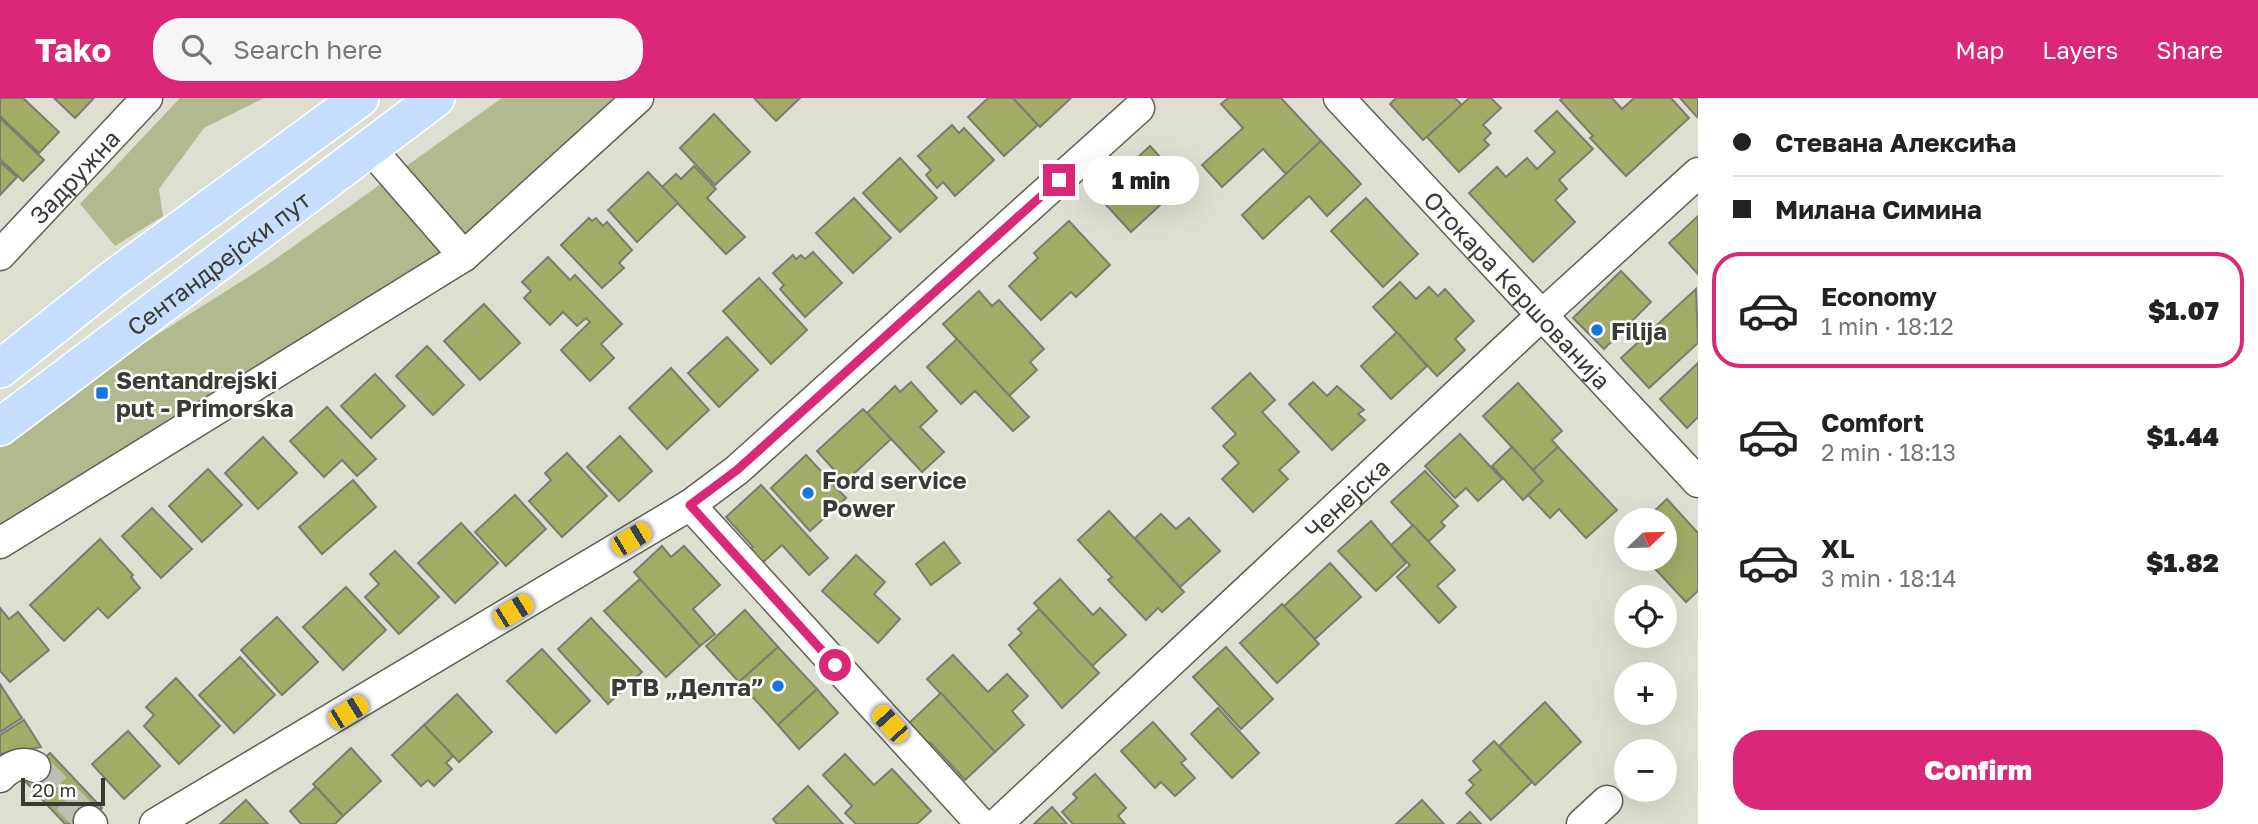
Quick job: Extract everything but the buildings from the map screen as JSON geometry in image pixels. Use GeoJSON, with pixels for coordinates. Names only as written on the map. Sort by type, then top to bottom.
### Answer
{"type":"FeatureCollection","features":[{"type":"Feature","properties":{"kind":"main road","name":"Сентандрејски пут"},"geometry":{"type":"LineString","coordinates":[[0,369],[113,279],[360,98]]}},
{"type":"Feature","properties":{"kind":"main road","name":"Сентандрејски пут"},"geometry":{"type":"LineString","coordinates":[[0,427],[436,98]]}},
{"type":"Feature","properties":{"kind":"street","name":"Задружна"},"geometry":{"type":"LineString","coordinates":[[0,255],[148,98]]}},
{"type":"Feature","properties":{"kind":"street"},"geometry":{"type":"LineString","coordinates":[[0,543],[464,256],[638,98]]}},
{"type":"Feature","properties":{"kind":"street","name":"Отокара Кершованија"},"geometry":{"type":"LineString","coordinates":[[1339,98],[1698,482]]}},
{"type":"Feature","properties":{"kind":"street"},"geometry":{"type":"LineString","coordinates":[[162,823],[690,505],[737,470],[1139,108]]}},
{"type":"Feature","properties":{"kind":"street"},"geometry":{"type":"LineString","coordinates":[[369,147],[464,256]]}},
{"type":"Feature","properties":{"kind":"street","name":"Ченејска"},"geometry":{"type":"LineString","coordinates":[[997,824],[1542,315],[1698,173]]}},
{"type":"Feature","properties":{"kind":"street"},"geometry":{"type":"LineString","coordinates":[[690,505],[981,824]]}},
{"type":"Feature","properties":{"kind":"street"},"geometry":{"type":"LineString","coordinates":[[0,778],[8,768],[24,764],[35,767]]}},
{"type":"Feature","properties":{"kind":"street"},"geometry":{"type":"LineString","coordinates":[[1582,824],[1607,801]]}},
{"type":"Feature","properties":{"kind":"green space"},"geometry":{"type":"Polygon","coordinates":[[[180,98],[264,98],[204,128],[159,189],[163,216],[115,246],[80,204],[180,98]]]}},
{"type":"Feature","properties":{"kind":"green space"},"geometry":{"type":"Polygon","coordinates":[[[502,98],[619,98],[453,247],[227,394],[0,524],[0,438],[21,421],[267,265],[502,98]]]}},
{"type":"Feature","properties":{"kind":"tunnel"},"geometry":{"type":"LineString","coordinates":[[35,767],[89,821]]}},
{"type":"Feature","properties":{"kind":"place","name":"Filija"},"geometry":{"type":"Point","coordinates":[1597,330]}},
{"type":"Feature","properties":{"kind":"place","name":"Sentandrejski put - Primorska"},"geometry":{"type":"Point","coordinates":[102,393]}},
{"type":"Feature","properties":{"kind":"place","name":"Ford service Power"},"geometry":{"type":"Point","coordinates":[808,493]}},
{"type":"Feature","properties":{"kind":"place","name":"РТВ „Делта”"},"geometry":{"type":"Point","coordinates":[778,686]}},
{"type":"Feature","properties":{"kind":"route"},"geometry":{"type":"LineString","coordinates":[[835,665],[690,505],[737,470],[1059,180]]}}]}
